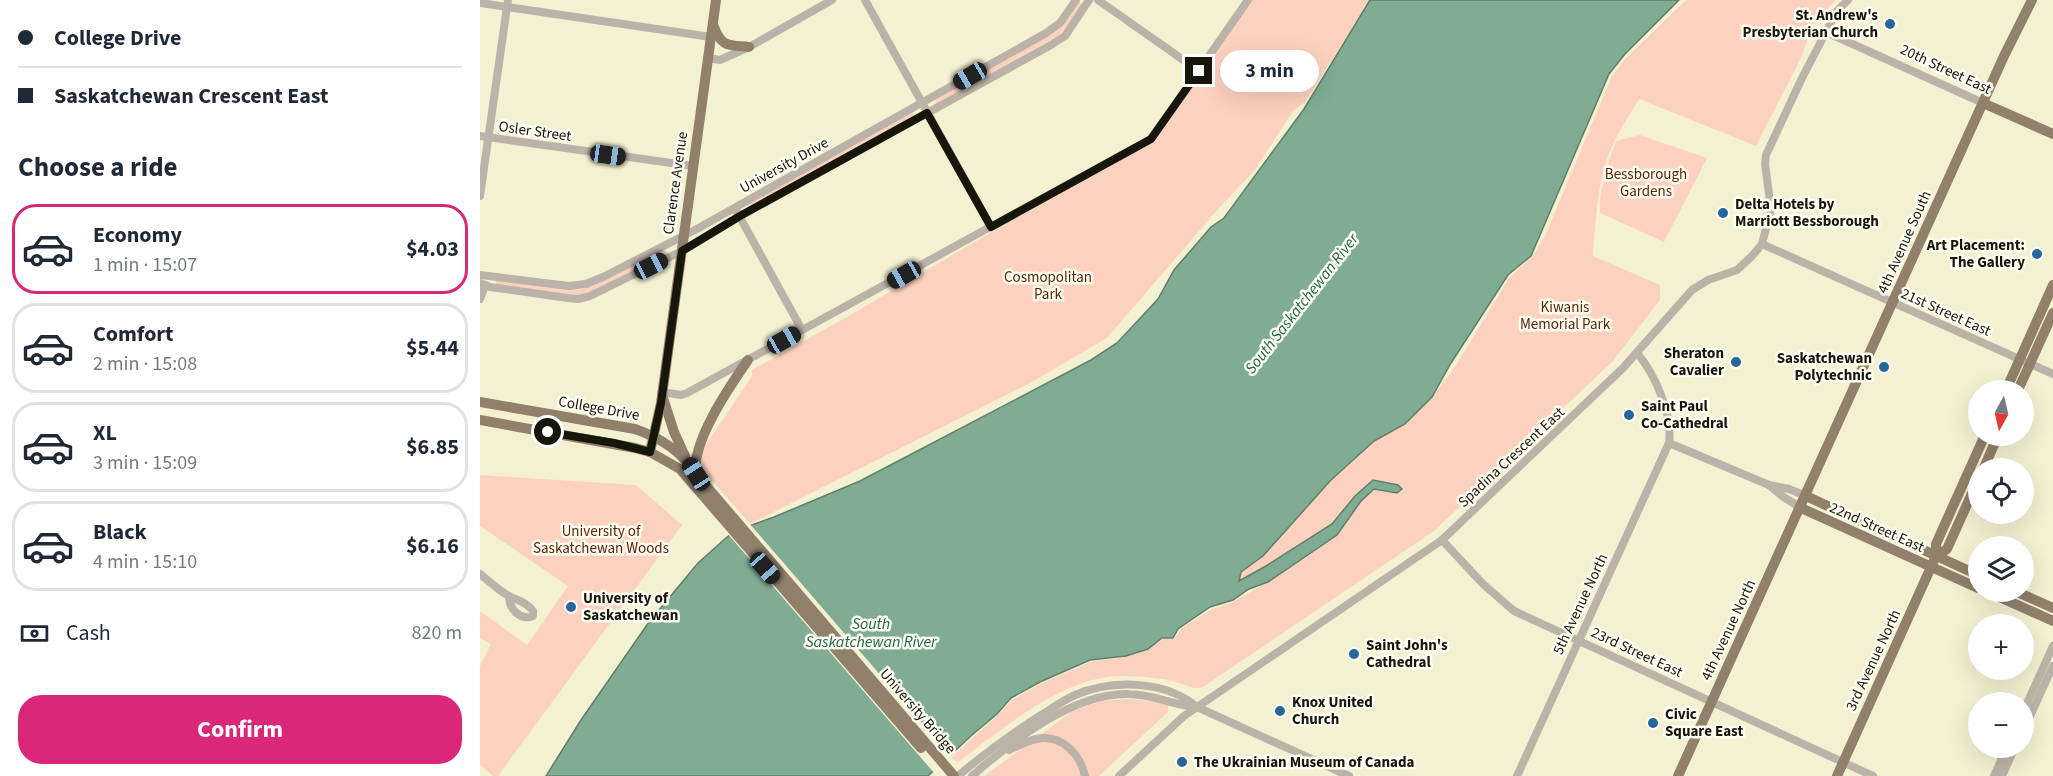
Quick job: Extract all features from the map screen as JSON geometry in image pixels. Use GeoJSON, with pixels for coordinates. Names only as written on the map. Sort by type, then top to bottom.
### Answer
{"type":"FeatureCollection","features":[{"type":"Feature","properties":{"kind":"main road","name":"Clarence Avenue"},"geometry":{"type":"LineString","coordinates":[[650,452],[662,392],[716,0]]}},
{"type":"Feature","properties":{"kind":"main road","name":"4th Avenue South"},"geometry":{"type":"LineString","coordinates":[[1806,496],[1983,103],[2032,0]]}},
{"type":"Feature","properties":{"kind":"main road"},"geometry":{"type":"LineString","coordinates":[[713,24],[718,39],[725,44],[748,47]]}},
{"type":"Feature","properties":{"kind":"main road","name":"20th Street East"},"geometry":{"type":"LineString","coordinates":[[1983,103],[2053,134]]}},
{"type":"Feature","properties":{"kind":"main road"},"geometry":{"type":"LineString","coordinates":[[2021,380],[2025,362],[2053,285]]}},
{"type":"Feature","properties":{"kind":"main road"},"geometry":{"type":"LineString","coordinates":[[2013,380],[2053,313]]}},
{"type":"Feature","properties":{"kind":"main road"},"geometry":{"type":"LineString","coordinates":[[481,420],[614,443],[650,452],[693,478],[700,443],[748,360]]}},
{"type":"Feature","properties":{"kind":"main road"},"geometry":{"type":"LineString","coordinates":[[662,392],[678,441],[689,464]]}},
{"type":"Feature","properties":{"kind":"main road","name":"College Drive"},"geometry":{"type":"LineString","coordinates":[[480,402],[635,429],[655,435],[689,464],[693,478]]}},
{"type":"Feature","properties":{"kind":"main road"},"geometry":{"type":"LineString","coordinates":[[1936,556],[1936,544],[1980,446]]}},
{"type":"Feature","properties":{"kind":"main road","name":"University Bridge"},"geometry":{"type":"LineString","coordinates":[[693,478],[944,776]]}},
{"type":"Feature","properties":{"kind":"main road","name":"University Bridge"},"geometry":{"type":"LineString","coordinates":[[693,478],[956,776]]}},
{"type":"Feature","properties":{"kind":"main road","name":"4th Avenue North"},"geometry":{"type":"LineString","coordinates":[[1678,776],[1806,496]]}},
{"type":"Feature","properties":{"kind":"main road","name":"22nd Street East"},"geometry":{"type":"LineString","coordinates":[[1806,496],[1968,570]]}},
{"type":"Feature","properties":{"kind":"main road"},"geometry":{"type":"LineString","coordinates":[[1936,556],[1947,549],[1968,502]]}},
{"type":"Feature","properties":{"kind":"main road","name":"22nd Street East"},"geometry":{"type":"LineString","coordinates":[[1801,508],[1968,583]]}},
{"type":"Feature","properties":{"kind":"main road","name":"3rd Avenue North"},"geometry":{"type":"LineString","coordinates":[[1837,776],[1936,556]]}},
{"type":"Feature","properties":{"kind":"main road"},"geometry":{"type":"LineString","coordinates":[[2034,600],[2053,608]]}},
{"type":"Feature","properties":{"kind":"main road"},"geometry":{"type":"LineString","coordinates":[[2011,602],[2053,621]]}},
{"type":"Feature","properties":{"kind":"street"},"geometry":{"type":"LineString","coordinates":[[708,58],[720,60],[748,47],[832,0]]}},
{"type":"Feature","properties":{"kind":"street"},"geometry":{"type":"LineString","coordinates":[[865,0],[991,227]]}},
{"type":"Feature","properties":{"kind":"street","name":"University Drive"},"geometry":{"type":"LineString","coordinates":[[480,275],[569,286],[586,284],[603,277],[734,208],[1046,33],[1060,23],[1076,0]]}},
{"type":"Feature","properties":{"kind":"street","name":"University Drive"},"geometry":{"type":"LineString","coordinates":[[480,299],[483,284],[578,299],[590,296],[682,251],[740,216],[1065,36],[1089,0]]}},
{"type":"Feature","properties":{"kind":"street"},"geometry":{"type":"LineString","coordinates":[[1098,0],[1199,71]]}},
{"type":"Feature","properties":{"kind":"street"},"geometry":{"type":"LineString","coordinates":[[662,392],[681,395],[687,393],[1151,139],[1248,0]]}},
{"type":"Feature","properties":{"kind":"street","name":"Spadina Crescent East"},"geometry":{"type":"LineString","coordinates":[[1119,776],[1181,718],[1442,540],[1565,424],[1636,353],[1698,285],[1737,270],[1752,256],[1762,244],[1771,209],[1766,155],[1837,11],[1848,0]]}},
{"type":"Feature","properties":{"kind":"street"},"geometry":{"type":"LineString","coordinates":[[480,3],[507,4],[711,37]]}},
{"type":"Feature","properties":{"kind":"street"},"geometry":{"type":"LineString","coordinates":[[480,196],[484,137],[507,4]]}},
{"type":"Feature","properties":{"kind":"street","name":"20th Street East"},"geometry":{"type":"LineString","coordinates":[[1826,32],[1983,103]]}},
{"type":"Feature","properties":{"kind":"street","name":"Osler Street"},"geometry":{"type":"LineString","coordinates":[[484,137],[693,166]]}},
{"type":"Feature","properties":{"kind":"street"},"geometry":{"type":"LineString","coordinates":[[734,208],[802,330]]}},
{"type":"Feature","properties":{"kind":"street","name":"21st Street East"},"geometry":{"type":"LineString","coordinates":[[1762,244],[2053,374]]}},
{"type":"Feature","properties":{"kind":"street"},"geometry":{"type":"LineString","coordinates":[[1636,353],[1647,365],[1654,378],[1669,422],[1671,432],[1669,443]]}},
{"type":"Feature","properties":{"kind":"street","name":"22nd Street East"},"geometry":{"type":"LineString","coordinates":[[1669,443],[1769,485],[1789,489],[1806,496]]}},
{"type":"Feature","properties":{"kind":"street","name":"5th Avenue North"},"geometry":{"type":"LineString","coordinates":[[1517,776],[1669,443]]}},
{"type":"Feature","properties":{"kind":"street","name":"22nd Street East"},"geometry":{"type":"LineString","coordinates":[[1769,485],[1801,508]]}},
{"type":"Feature","properties":{"kind":"street","name":"23rd Street East"},"geometry":{"type":"LineString","coordinates":[[1442,540],[1505,605],[1545,627],[1873,776]]}},
{"type":"Feature","properties":{"kind":"street"},"geometry":{"type":"LineString","coordinates":[[480,574],[509,596]]}},
{"type":"Feature","properties":{"kind":"street"},"geometry":{"type":"LineString","coordinates":[[2032,692],[2053,646]]}},
{"type":"Feature","properties":{"kind":"street"},"geometry":{"type":"LineString","coordinates":[[2034,707],[2053,666]]}},
{"type":"Feature","properties":{"kind":"street"},"geometry":{"type":"LineString","coordinates":[[956,776],[1026,725],[1072,696],[1125,685],[1163,689],[1187,699],[1197,707],[1349,776]]}},
{"type":"Feature","properties":{"kind":"street"},"geometry":{"type":"LineString","coordinates":[[972,776],[995,756],[1069,707],[1098,698],[1130,693],[1197,707]]}},
{"type":"Feature","properties":{"kind":"street"},"geometry":{"type":"LineString","coordinates":[[995,756],[1037,738],[1053,739],[1071,747],[1080,759],[1085,776]]}},
{"type":"Feature","properties":{"kind":"street"},"geometry":{"type":"LineString","coordinates":[[1994,776],[2002,758]]}},
{"type":"Feature","properties":{"kind":"street"},"geometry":{"type":"LineString","coordinates":[[2002,776],[2010,758]]}},
{"type":"Feature","properties":{"kind":"green space","name":"Cosmopolitan Park"},"geometry":{"type":"Polygon","coordinates":[[[1250,0],[1370,0],[1305,102],[1293,111],[1255,170],[1218,209],[1107,338],[1032,382],[750,524],[709,477],[703,466],[702,454],[752,376],[752,370],[1152,138],[1250,0]]]}},
{"type":"Feature","properties":{"kind":"green space","name":"Kiwanis Memorial Park"},"geometry":{"type":"Polygon","coordinates":[[[1686,0],[1835,0],[1813,24],[1802,56],[1756,146],[1639,99],[1615,140],[1604,168],[1598,196],[1593,256],[1660,285],[1660,300],[1613,361],[1434,531],[1203,687],[1196,688],[1164,679],[1127,676],[1104,677],[1081,683],[1037,705],[958,762],[951,758],[1012,700],[1040,684],[1090,662],[1126,657],[1148,650],[1162,639],[1174,639],[1182,628],[1212,609],[1231,603],[1268,582],[1337,535],[1361,501],[1374,489],[1397,493],[1373,480],[1355,496],[1332,524],[1239,581],[1240,574],[1330,481],[1374,441],[1405,424],[1432,397],[1455,367],[1509,278],[1532,257],[1545,236],[1612,76],[1626,58],[1686,0]]]}},
{"type":"Feature","properties":{"kind":"green space"},"geometry":{"type":"Polygon","coordinates":[[[1079,2],[1082,4],[1058,36],[936,104],[935,99],[1055,32],[1079,2]]]}},
{"type":"Feature","properties":{"kind":"green space"},"geometry":{"type":"Polygon","coordinates":[[[913,112],[914,116],[749,208],[747,205],[913,112]]]}},
{"type":"Feature","properties":{"kind":"green space","name":"Bessborough Gardens"},"geometry":{"type":"Polygon","coordinates":[[[1640,135],[1707,158],[1664,242],[1600,213],[1602,186],[1616,141],[1640,135]]]}},
{"type":"Feature","properties":{"kind":"green space"},"geometry":{"type":"Polygon","coordinates":[[[659,252],[660,255],[657,258],[596,290],[577,295],[496,285],[496,280],[581,290],[659,252]]]}},
{"type":"Feature","properties":{"kind":"green space","name":"University of Saskatchewan Woods"},"geometry":{"type":"Polygon","coordinates":[[[480,475],[636,485],[682,525],[498,776],[493,776],[480,765],[480,666],[491,644],[480,638],[480,611],[527,645],[568,586],[480,526],[480,475]]]}},
{"type":"Feature","properties":{"kind":"green space"},"geometry":{"type":"Polygon","coordinates":[[[1129,699],[1168,705],[1168,712],[1099,776],[984,776],[1073,711],[1101,701],[1129,699]]]}},
{"type":"Feature","properties":{"kind":"water","name":"South Saskatchewan River"},"geometry":{"type":"Polygon","coordinates":[[[1370,0],[1679,0],[1625,54],[1609,74],[1531,256],[1508,275],[1451,363],[1432,397],[1405,424],[1374,441],[1330,481],[1263,556],[1241,572],[1239,581],[1332,524],[1355,496],[1373,480],[1398,485],[1402,489],[1397,493],[1374,489],[1361,501],[1337,535],[1268,582],[1249,589],[1233,600],[1210,607],[1178,629],[1173,638],[1162,638],[1148,649],[1126,656],[1090,660],[1040,682],[1011,698],[997,714],[928,776],[546,776],[581,720],[649,622],[698,563],[727,537],[738,530],[860,481],[1091,360],[1117,343],[1158,299],[1174,270],[1211,227],[1224,218],[1304,109],[1370,0]]]}},
{"type":"Feature","properties":{"kind":"pier"},"geometry":{"type":"Polygon","coordinates":[[[749,523],[952,758],[935,774],[727,533],[749,523]]]}},
{"type":"Feature","properties":{"kind":"place","name":"St. Andrew's Presbyterian Church"},"geometry":{"type":"Point","coordinates":[1890,24]}},
{"type":"Feature","properties":{"kind":"place","name":"Delta Hotels by Marriott Bessborough"},"geometry":{"type":"Point","coordinates":[1723,213]}},
{"type":"Feature","properties":{"kind":"place","name":"Art Placement: The Gallery"},"geometry":{"type":"Point","coordinates":[2037,254]}},
{"type":"Feature","properties":{"kind":"place","name":"Sheraton Cavalier"},"geometry":{"type":"Point","coordinates":[1736,362]}},
{"type":"Feature","properties":{"kind":"place","name":"Saskatchewan Polytechnic"},"geometry":{"type":"Point","coordinates":[1884,367]}},
{"type":"Feature","properties":{"kind":"place","name":"Saint Paul Co-Cathedral"},"geometry":{"type":"Point","coordinates":[1629,415]}},
{"type":"Feature","properties":{"kind":"place","name":"University of Saskatchewan"},"geometry":{"type":"Point","coordinates":[571,607]}},
{"type":"Feature","properties":{"kind":"place","name":"Saint John's Cathedral"},"geometry":{"type":"Point","coordinates":[1354,654]}},
{"type":"Feature","properties":{"kind":"place","name":"Knox United Church"},"geometry":{"type":"Point","coordinates":[1280,711]}},
{"type":"Feature","properties":{"kind":"place","name":"Civic Square East"},"geometry":{"type":"Point","coordinates":[1653,723]}},
{"type":"Feature","properties":{"kind":"place","name":"The Ukrainian Museum of Canada"},"geometry":{"type":"Point","coordinates":[1182,762]}},
{"type":"Feature","properties":{"kind":"route"},"geometry":{"type":"LineString","coordinates":[[548,432],[614,443],[650,452],[661,403],[682,251],[740,216],[927,113],[991,227],[1151,139],[1199,71]]}}]}
